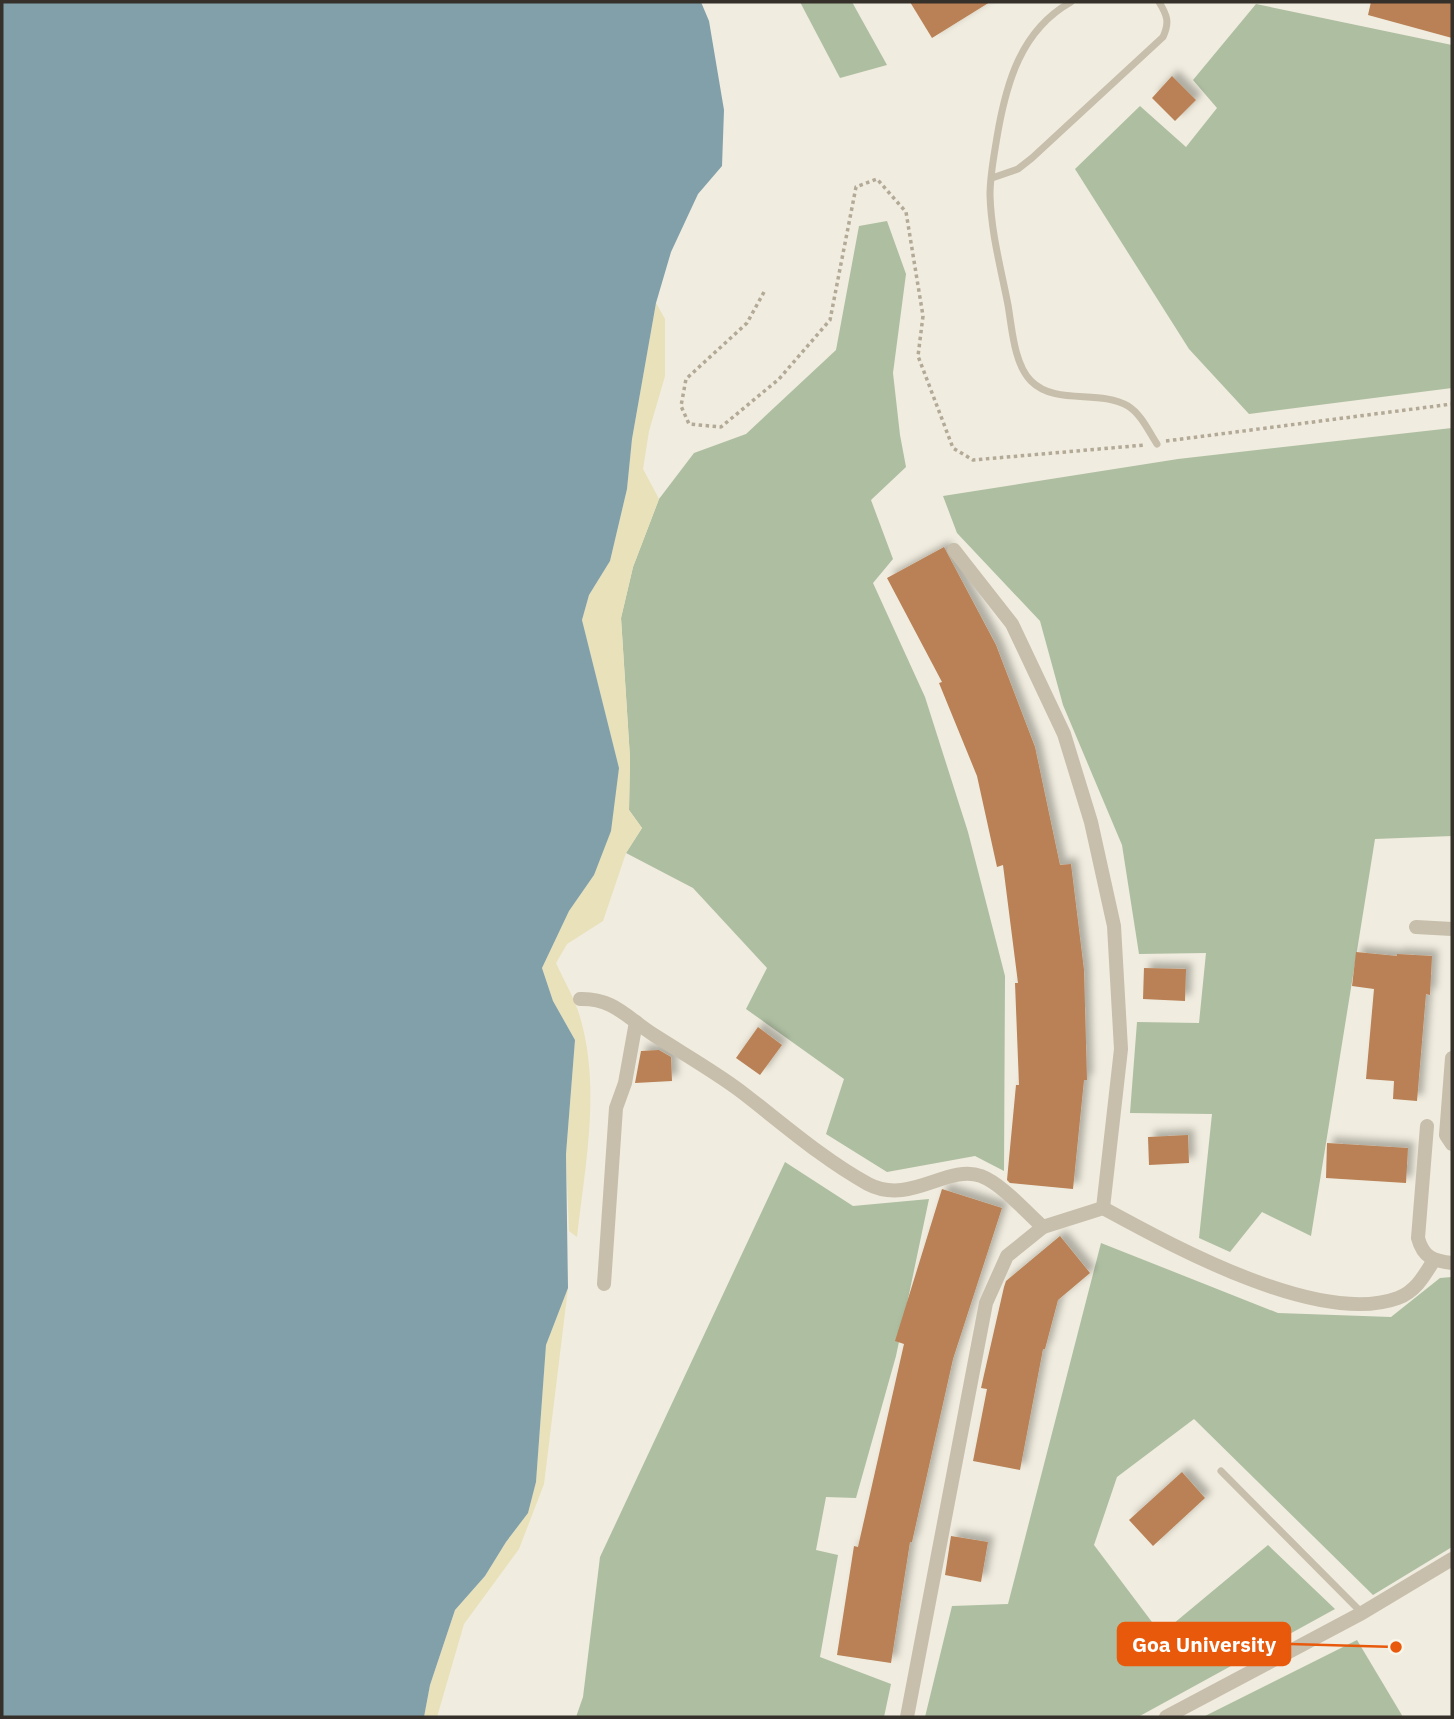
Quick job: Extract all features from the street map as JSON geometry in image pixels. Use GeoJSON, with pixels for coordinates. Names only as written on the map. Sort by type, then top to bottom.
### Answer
{"type":"FeatureCollection","features":[{"type":"Feature","properties":{"kind":"street"},"geometry":{"type":"LineString","coordinates":[[954,550],[1012,624],[1064,734],[1091,822],[1114,926],[1121,1049],[1103,1208]]}},
{"type":"Feature","properties":{"kind":"street"},"geometry":{"type":"LineString","coordinates":[[1416,927],[1452,929]]}},
{"type":"Feature","properties":{"kind":"street"},"geometry":{"type":"LineString","coordinates":[[580,999],[606,1002],[737,1089],[802,1139],[870,1185],[884,1190],[904,1191],[965,1174],[979,1175],[992,1181],[1043,1227]]}},
{"type":"Feature","properties":{"kind":"street"},"geometry":{"type":"LineString","coordinates":[[604,1284],[616,1108],[625,1083],[636,1022]]}},
{"type":"Feature","properties":{"kind":"street"},"geometry":{"type":"LineString","coordinates":[[1452,1058],[1446,1135],[1452,1144]]}},
{"type":"Feature","properties":{"kind":"street"},"geometry":{"type":"LineString","coordinates":[[1427,1126],[1419,1238],[1422,1251],[1434,1260],[1452,1263]]}},
{"type":"Feature","properties":{"kind":"street"},"geometry":{"type":"LineString","coordinates":[[907,1717],[986,1303],[1007,1256],[1043,1227],[1103,1208],[1210,1262],[1283,1292],[1350,1305],[1399,1297],[1418,1286],[1434,1260]]}},
{"type":"Feature","properties":{"kind":"street"},"geometry":{"type":"LineString","coordinates":[[1166,1717],[1362,1613],[1452,1559]]}},
{"type":"Feature","properties":{"kind":"lane"},"geometry":{"type":"LineString","coordinates":[[1071,2],[1055,10],[1028,40],[1013,68],[1002,103],[992,178],[992,221],[1014,337],[1022,368],[1030,380],[1041,389],[1059,394],[1114,400],[1128,406],[1137,414],[1157,444]]}},
{"type":"Feature","properties":{"kind":"lane"},"geometry":{"type":"LineString","coordinates":[[992,178],[1018,169],[1032,158],[1163,37],[1168,25],[1167,15],[1158,2]]}},
{"type":"Feature","properties":{"kind":"lane"},"geometry":{"type":"LineString","coordinates":[[1221,1471],[1362,1613]]}},
{"type":"Feature","properties":{"kind":"path"},"geometry":{"type":"LineString","coordinates":[[764,292],[747,323],[686,379],[681,406],[689,424],[721,427],[779,379],[830,320],[856,187],[877,179],[906,212],[923,316],[918,356],[953,448],[973,460],[1157,444],[1169,440],[1452,404]]}},
{"type":"Feature","properties":{"kind":"green space"},"geometry":{"type":"Polygon","coordinates":[[[800,2],[852,2],[887,65],[840,78],[800,2]]]}},
{"type":"Feature","properties":{"kind":"green space"},"geometry":{"type":"Polygon","coordinates":[[[1256,4],[1452,45],[1452,388],[1249,414],[1189,349],[1075,169],[1140,106],[1186,147],[1217,108],[1193,80],[1256,4]]]}},
{"type":"Feature","properties":{"kind":"green space"},"geometry":{"type":"Polygon","coordinates":[[[887,221],[906,274],[893,373],[906,467],[871,500],[893,559],[873,583],[925,697],[968,832],[1005,976],[1004,1171],[975,1156],[887,1172],[826,1134],[844,1079],[746,1009],[767,968],[693,888],[626,853],[642,828],[629,810],[630,758],[621,618],[633,567],[659,499],[694,453],[746,434],[836,350],[859,226],[887,221]]]}},
{"type":"Feature","properties":{"kind":"green space"},"geometry":{"type":"Polygon","coordinates":[[[1452,428],[1452,836],[1375,839],[1311,1236],[1262,1212],[1230,1252],[1199,1238],[1212,1114],[1130,1113],[1137,1022],[1199,1023],[1206,953],[1139,954],[1122,845],[1063,705],[1040,621],[957,533],[943,496],[1178,459],[1452,428]]]}},
{"type":"Feature","properties":{"kind":"green space"},"geometry":{"type":"Polygon","coordinates":[[[785,1162],[853,1206],[929,1199],[896,1356],[856,1498],[826,1497],[816,1550],[838,1555],[820,1657],[891,1684],[884,1717],[576,1717],[583,1697],[600,1557],[785,1162]]]}},
{"type":"Feature","properties":{"kind":"green space"},"geometry":{"type":"Polygon","coordinates":[[[1101,1243],[1278,1313],[1391,1317],[1440,1278],[1452,1277],[1452,1547],[1373,1595],[1194,1419],[1117,1477],[1094,1545],[1161,1634],[1268,1545],[1335,1609],[1138,1717],[925,1717],[952,1606],[1008,1604],[1101,1243]]]}},
{"type":"Feature","properties":{"kind":"green space"},"geometry":{"type":"Polygon","coordinates":[[[1357,1640],[1403,1717],[1203,1717],[1357,1640]]]}},
{"type":"Feature","properties":{"kind":"sand"},"geometry":{"type":"Polygon","coordinates":[[[656,303],[665,319],[665,376],[649,431],[643,469],[659,499],[633,567],[621,618],[630,758],[629,810],[642,828],[626,853],[603,921],[567,944],[556,963],[580,1017],[590,1072],[587,1155],[577,1237],[569,1231],[566,1154],[575,1040],[553,1001],[542,968],[569,911],[594,875],[619,768],[582,620],[589,595],[610,561],[627,489],[632,439],[656,303]]]}},
{"type":"Feature","properties":{"kind":"sand"},"geometry":{"type":"Polygon","coordinates":[[[568,1288],[544,1484],[519,1549],[464,1624],[437,1717],[424,1717],[430,1685],[455,1610],[485,1576],[528,1513],[536,1482],[546,1345],[568,1288]]]}},
{"type":"Feature","properties":{"kind":"water"},"geometry":{"type":"Polygon","coordinates":[[[2,2],[701,2],[709,21],[724,110],[722,166],[698,194],[671,252],[656,303],[632,439],[627,489],[610,561],[589,595],[582,620],[619,768],[611,831],[594,875],[569,911],[542,968],[553,1001],[575,1040],[566,1154],[568,1288],[546,1345],[536,1482],[528,1513],[485,1576],[455,1610],[430,1685],[424,1717],[2,1717],[2,2]]]}},
{"type":"Feature","properties":{"kind":"building"},"geometry":{"type":"Polygon","coordinates":[[[910,2],[990,2],[932,38],[910,2]]]}},
{"type":"Feature","properties":{"kind":"building"},"geometry":{"type":"Polygon","coordinates":[[[1371,2],[1452,2],[1452,38],[1368,15],[1371,2]]]}},
{"type":"Feature","properties":{"kind":"building"},"geometry":{"type":"Polygon","coordinates":[[[1172,76],[1196,100],[1175,121],[1152,98],[1172,76]]]}},
{"type":"Feature","properties":{"kind":"building"},"geometry":{"type":"Polygon","coordinates":[[[944,547],[996,645],[1035,747],[1060,865],[1071,864],[1084,970],[1087,1080],[1084,1080],[1073,1189],[1010,1183],[1007,1180],[1016,1085],[1019,1085],[1015,983],[1018,983],[1003,865],[997,867],[977,776],[939,683],[942,682],[887,578],[944,547]]]}},
{"type":"Feature","properties":{"kind":"building"},"geometry":{"type":"Polygon","coordinates":[[[1356,952],[1432,956],[1417,1101],[1393,1099],[1394,1081],[1366,1079],[1374,989],[1352,986],[1356,952]]]}},
{"type":"Feature","properties":{"kind":"building"},"geometry":{"type":"Polygon","coordinates":[[[1144,968],[1186,969],[1185,1001],[1143,999],[1144,968]]]}},
{"type":"Feature","properties":{"kind":"building"},"geometry":{"type":"Polygon","coordinates":[[[758,1027],[782,1045],[760,1075],[736,1058],[758,1027]]]}},
{"type":"Feature","properties":{"kind":"building"},"geometry":{"type":"Polygon","coordinates":[[[659,1050],[671,1057],[672,1081],[635,1083],[641,1051],[659,1050]]]}},
{"type":"Feature","properties":{"kind":"building"},"geometry":{"type":"Polygon","coordinates":[[[1188,1135],[1189,1163],[1149,1165],[1148,1137],[1188,1135]]]}},
{"type":"Feature","properties":{"kind":"building"},"geometry":{"type":"Polygon","coordinates":[[[1327,1143],[1408,1148],[1406,1183],[1326,1178],[1327,1143]]]}},
{"type":"Feature","properties":{"kind":"building"},"geometry":{"type":"Polygon","coordinates":[[[942,1189],[1002,1208],[953,1359],[910,1542],[891,1663],[837,1655],[854,1546],[858,1547],[904,1344],[895,1341],[942,1189]]]}},
{"type":"Feature","properties":{"kind":"building"},"geometry":{"type":"Polygon","coordinates":[[[1060,1236],[1090,1273],[1058,1300],[1043,1349],[1020,1470],[973,1461],[987,1389],[981,1388],[1006,1281],[1060,1236]]]}},
{"type":"Feature","properties":{"kind":"building"},"geometry":{"type":"Polygon","coordinates":[[[1182,1472],[1205,1498],[1153,1546],[1129,1520],[1182,1472]]]}},
{"type":"Feature","properties":{"kind":"building"},"geometry":{"type":"Polygon","coordinates":[[[951,1536],[988,1542],[981,1582],[945,1575],[951,1536]]]}},
{"type":"Feature","properties":{"kind":"place","name":"Goa University"},"geometry":{"type":"Point","coordinates":[1396,1647]}}]}
